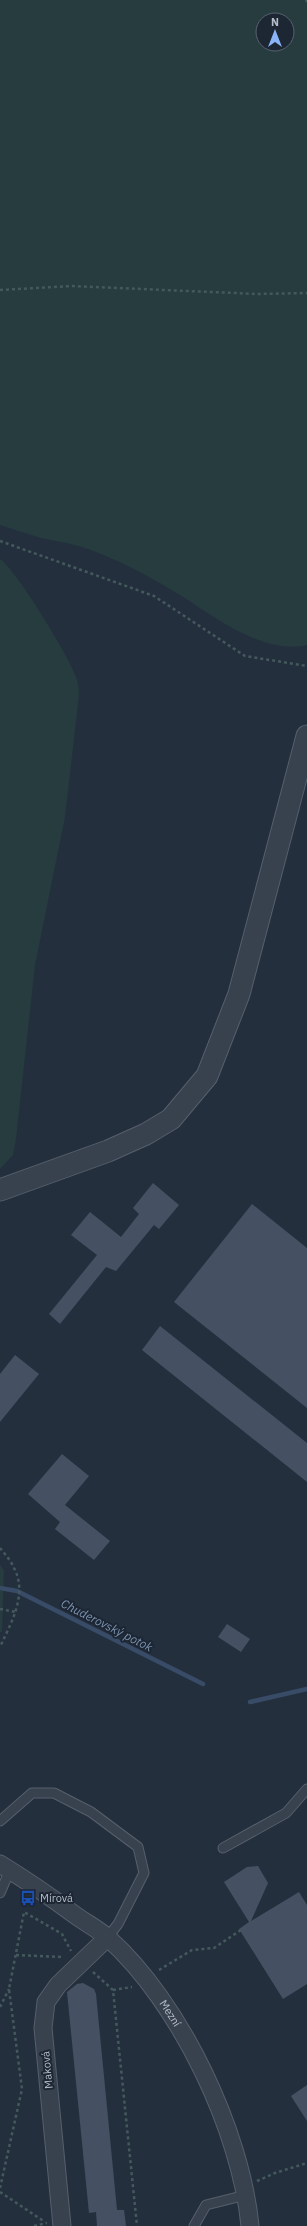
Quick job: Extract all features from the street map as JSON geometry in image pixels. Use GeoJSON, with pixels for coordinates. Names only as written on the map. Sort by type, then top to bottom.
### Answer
{"type":"FeatureCollection","features":[{"type":"Feature","properties":{"kind":"street"},"geometry":{"type":"LineString","coordinates":[[0,1190],[108,1151],[146,1134],[171,1119],[207,1076],[239,994],[307,736]]}},
{"type":"Feature","properties":{"kind":"street","name":"Mezní"},"geometry":{"type":"LineString","coordinates":[[5,1867],[107,1938],[132,1963],[166,2007],[195,2055],[220,2108],[240,2167],[250,2226]]}},
{"type":"Feature","properties":{"kind":"street","name":"Maková"},"geometry":{"type":"LineString","coordinates":[[55,2225],[43,2028],[46,2002],[78,1960],[107,1938]]}},
{"type":"Feature","properties":{"kind":"lane"},"geometry":{"type":"LineString","coordinates":[[223,1848],[286,1813],[307,1789]]}},
{"type":"Feature","properties":{"kind":"lane"},"geometry":{"type":"LineString","coordinates":[[0,1821],[32,1793],[54,1793],[91,1812],[138,1847],[144,1873],[118,1924],[107,1938]]}},
{"type":"Feature","properties":{"kind":"lane"},"geometry":{"type":"LineString","coordinates":[[0,1893],[5,1867]]}},
{"type":"Feature","properties":{"kind":"lane"},"geometry":{"type":"LineString","coordinates":[[194,2226],[206,2205],[245,2191]]}},
{"type":"Feature","properties":{"kind":"path"},"geometry":{"type":"LineString","coordinates":[[0,290],[72,286],[257,294],[307,293]]}},
{"type":"Feature","properties":{"kind":"path"},"geometry":{"type":"LineString","coordinates":[[0,541],[154,596],[245,656],[307,666]]}},
{"type":"Feature","properties":{"kind":"path"},"geometry":{"type":"LineString","coordinates":[[0,1548],[14,1568],[20,1582],[16,1612],[0,1647]]}},
{"type":"Feature","properties":{"kind":"path"},"geometry":{"type":"LineString","coordinates":[[0,1610],[16,1612]]}},
{"type":"Feature","properties":{"kind":"path"},"geometry":{"type":"LineString","coordinates":[[0,2007],[9,1989],[24,1912],[62,1934],[78,1960],[113,1990],[137,2226]]}},
{"type":"Feature","properties":{"kind":"path"},"geometry":{"type":"LineString","coordinates":[[158,1972],[160,1968],[192,1950],[214,1948],[242,1930]]}},
{"type":"Feature","properties":{"kind":"path"},"geometry":{"type":"LineString","coordinates":[[16,1955],[78,1960]]}},
{"type":"Feature","properties":{"kind":"path"},"geometry":{"type":"LineString","coordinates":[[113,1990],[135,1986]]}},
{"type":"Feature","properties":{"kind":"path"},"geometry":{"type":"LineString","coordinates":[[0,2188],[22,2089],[9,1989]]}},
{"type":"Feature","properties":{"kind":"path"},"geometry":{"type":"LineString","coordinates":[[245,2191],[275,2173],[307,2163]]}},
{"type":"Feature","properties":{"kind":"path"},"geometry":{"type":"LineString","coordinates":[[0,2192],[55,2225]]}},
{"type":"Feature","properties":{"kind":"green space"},"geometry":{"type":"Polygon","coordinates":[[[0,0],[307,0],[307,645],[289,647],[271,644],[253,638],[218,619],[160,583],[118,561],[80,546],[41,538],[0,525],[0,0]]]}},
{"type":"Feature","properties":{"kind":"green space"},"geometry":{"type":"Polygon","coordinates":[[[0,559],[29,595],[64,652],[76,677],[79,695],[65,817],[35,965],[16,1139],[13,1155],[0,1169],[0,559]]]}},
{"type":"Feature","properties":{"kind":"green space"},"geometry":{"type":"Polygon","coordinates":[[[0,1565],[4,1570],[2,1632],[0,1632],[0,1565]]]}},
{"type":"Feature","properties":{"kind":"building"},"geometry":{"type":"Polygon","coordinates":[[[153,1183],[179,1205],[159,1229],[154,1225],[116,1271],[106,1267],[60,1324],[49,1314],[97,1255],[71,1235],[90,1212],[121,1237],[139,1214],[133,1208],[153,1183]]]}},
{"type":"Feature","properties":{"kind":"building"},"geometry":{"type":"Polygon","coordinates":[[[252,1204],[307,1248],[307,1408],[174,1302],[252,1204]]]}},
{"type":"Feature","properties":{"kind":"building"},"geometry":{"type":"Polygon","coordinates":[[[160,1326],[307,1443],[307,1482],[142,1350],[160,1326]]]}},
{"type":"Feature","properties":{"kind":"building"},"geometry":{"type":"Polygon","coordinates":[[[15,1355],[39,1374],[0,1422],[0,1374],[15,1355]]]}},
{"type":"Feature","properties":{"kind":"building"},"geometry":{"type":"Polygon","coordinates":[[[62,1454],[89,1476],[65,1505],[110,1541],[94,1560],[55,1529],[60,1522],[28,1494],[62,1454]]]}},
{"type":"Feature","properties":{"kind":"building"},"geometry":{"type":"Polygon","coordinates":[[[227,1624],[250,1639],[241,1652],[218,1637],[227,1624]]]}},
{"type":"Feature","properties":{"kind":"building"},"geometry":{"type":"Polygon","coordinates":[[[258,1866],[268,1883],[251,1921],[299,1892],[307,1905],[307,1984],[283,1999],[239,1929],[249,1922],[224,1882],[247,1867],[258,1866]]]}},
{"type":"Feature","properties":{"kind":"building"},"geometry":{"type":"Polygon","coordinates":[[[83,1983],[94,1989],[96,1994],[117,2210],[124,2210],[126,2226],[97,2226],[96,2212],[89,2213],[67,1992],[77,1984],[83,1983]]]}},
{"type":"Feature","properties":{"kind":"building"},"geometry":{"type":"Polygon","coordinates":[[[307,2085],[307,2121],[291,2096],[307,2085]]]}},
{"type":"Feature","properties":{"kind":"waterway","name":"Chuderovský potok"},"geometry":{"type":"LineString","coordinates":[[0,1588],[17,1591],[203,1684]]}},
{"type":"Feature","properties":{"kind":"waterway","name":"Chuderovský potok"},"geometry":{"type":"LineString","coordinates":[[250,1702],[307,1689]]}},
{"type":"Feature","properties":{"kind":"place","name":"Mírová"},"geometry":{"type":"Point","coordinates":[28,1898]}}]}
